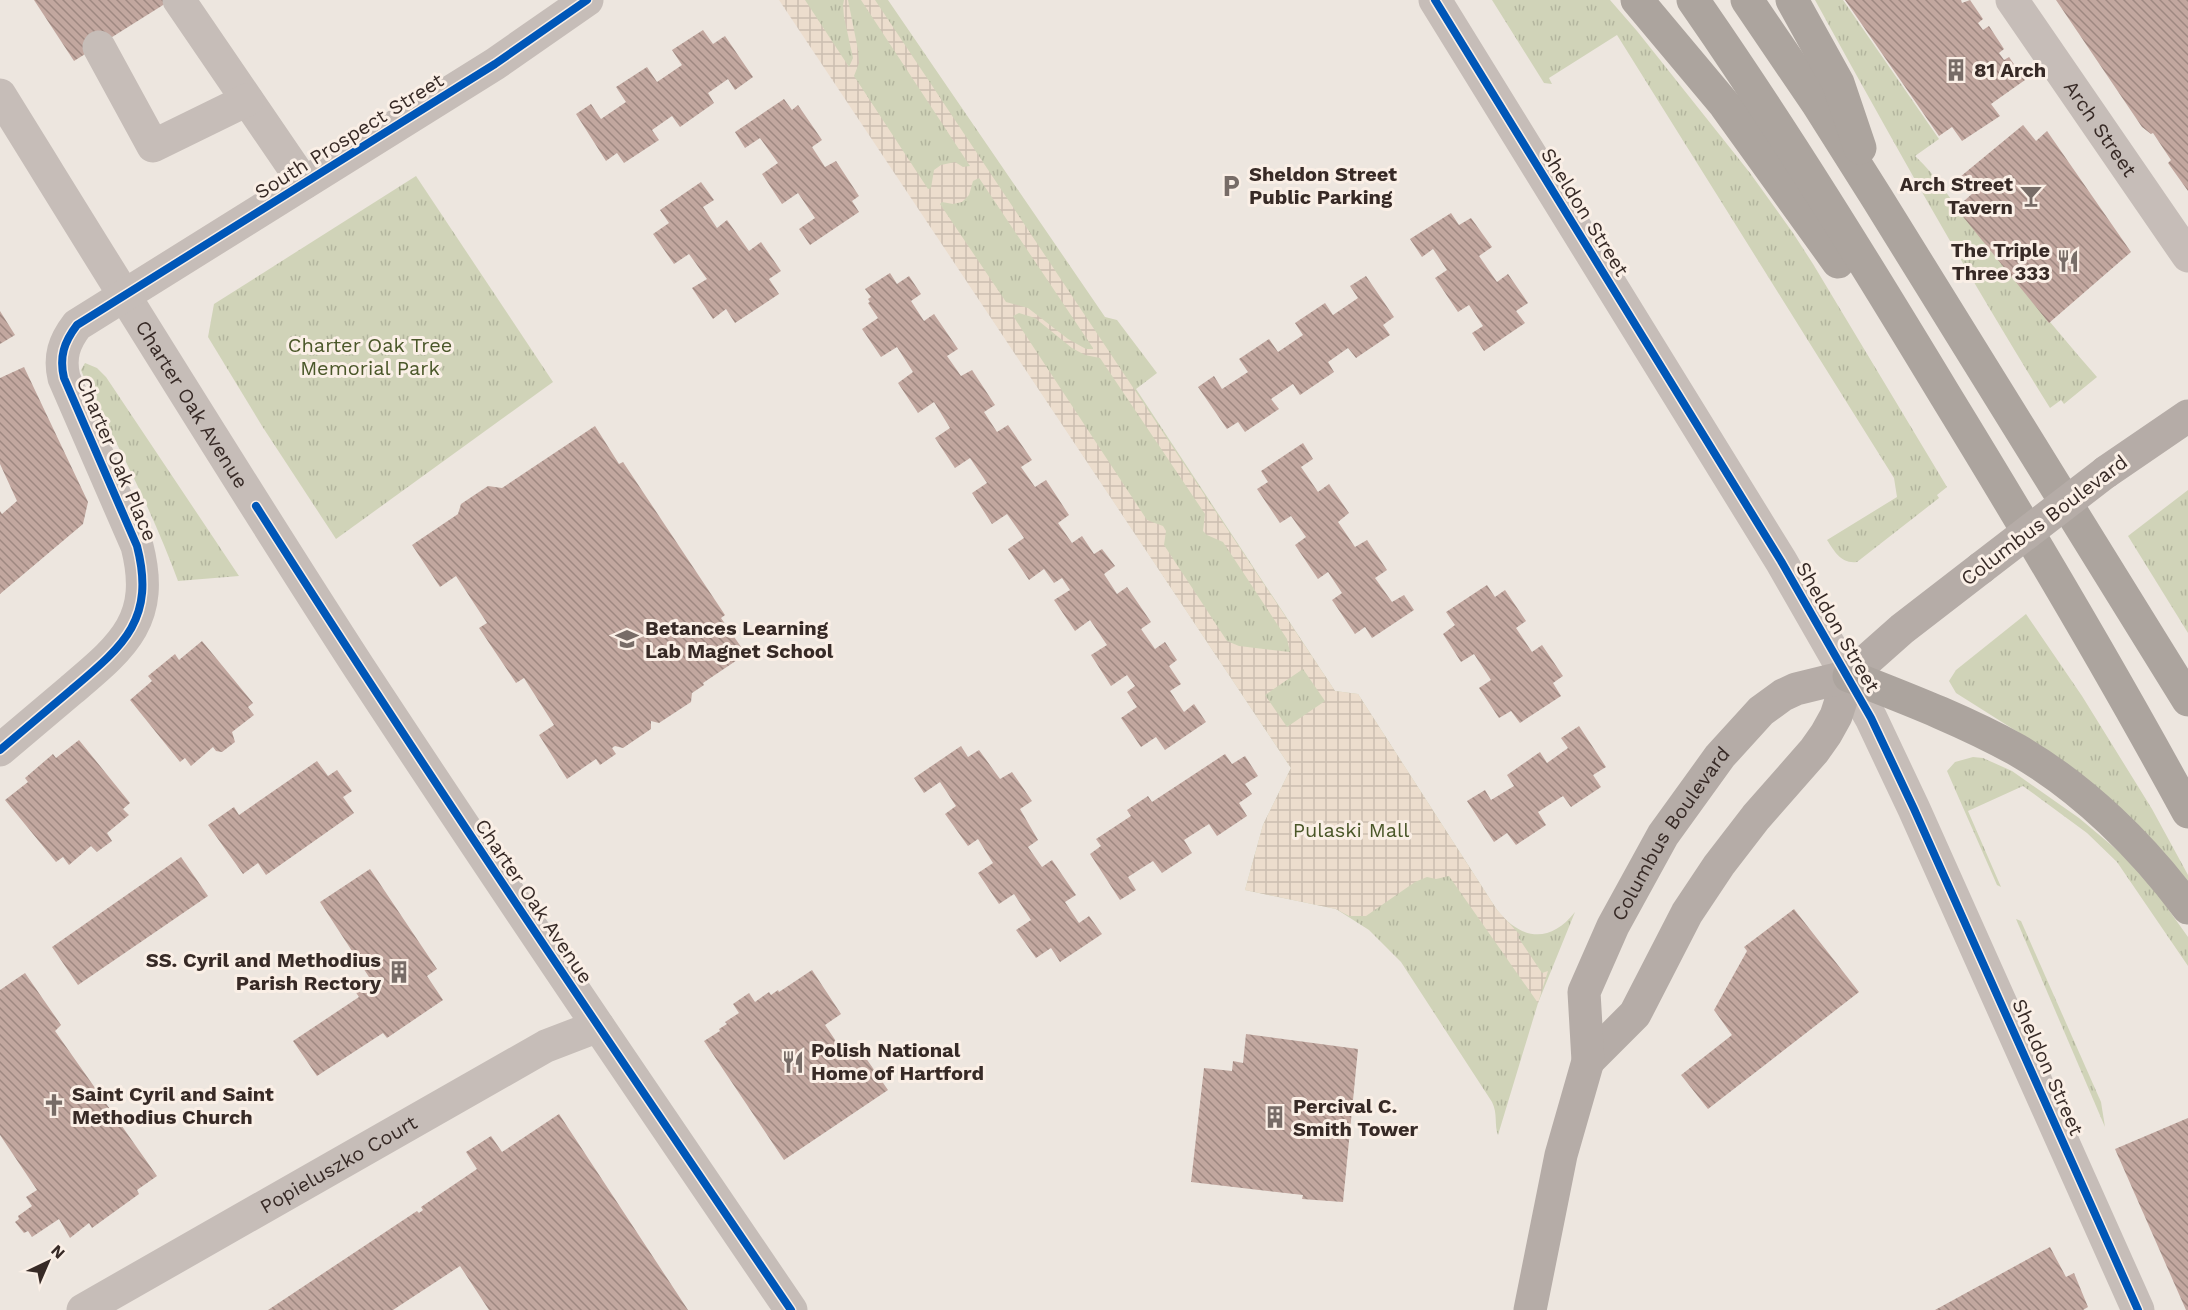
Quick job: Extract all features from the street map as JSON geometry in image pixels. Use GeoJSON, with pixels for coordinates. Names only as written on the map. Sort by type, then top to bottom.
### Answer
{"type":"FeatureCollection","features":[{"type":"Feature","properties":{"kind":"highway"},"geometry":{"type":"LineString","coordinates":[[1637,0],[1725,105],[1771,166],[1815,227],[1883,330],[1946,396]]}},
{"type":"Feature","properties":{"kind":"highway"},"geometry":{"type":"LineString","coordinates":[[1693,0],[1782,133],[1946,396],[2076,613],[2188,812]]}},
{"type":"Feature","properties":{"kind":"highway"},"geometry":{"type":"LineString","coordinates":[[1747,0],[1806,86],[1877,198],[2188,700]]}},
{"type":"Feature","properties":{"kind":"highway"},"geometry":{"type":"LineString","coordinates":[[1792,0],[1838,83],[1877,198]]}},
{"type":"Feature","properties":{"kind":"highway"},"geometry":{"type":"LineString","coordinates":[[1849,676],[1965,724],[2048,770],[2080,795],[2131,842],[2158,870],[2188,908]]}},
{"type":"Feature","properties":{"kind":"main road","name":"Columbus Boulevard"},"geometry":{"type":"LineString","coordinates":[[1530,1310],[1562,1149],[1588,1061],[1584,992],[1588,978],[1648,861],[1680,810],[1720,756],[1761,711],[1783,695],[1796,689],[1849,676],[1902,629],[2106,472],[2188,416]]}},
{"type":"Feature","properties":{"kind":"main road","name":"Columbus Boulevard"},"geometry":{"type":"LineString","coordinates":[[1588,1061],[1635,1014],[1670,944],[1713,874],[1755,817],[1814,751],[1826,734],[1836,716],[1849,676]]}},
{"type":"Feature","properties":{"kind":"street"},"geometry":{"type":"LineString","coordinates":[[179,0],[304,183]]}},
{"type":"Feature","properties":{"kind":"street","name":"South Prospect Street"},"geometry":{"type":"LineString","coordinates":[[125,295],[495,64],[587,0]]}},
{"type":"Feature","properties":{"kind":"street","name":"Sheldon Street"},"geometry":{"type":"LineString","coordinates":[[1435,0],[1781,561],[1849,676],[1881,737],[1914,809],[2138,1310]]}},
{"type":"Feature","properties":{"kind":"street","name":"Arch Street"},"geometry":{"type":"LineString","coordinates":[[2012,0],[2188,256]]}},
{"type":"Feature","properties":{"kind":"street"},"geometry":{"type":"LineString","coordinates":[[99,47],[153,146],[247,100]]}},
{"type":"Feature","properties":{"kind":"street","name":"Charter Oak Avenue"},"geometry":{"type":"LineString","coordinates":[[0,95],[240,482],[360,669],[791,1310]]}},
{"type":"Feature","properties":{"kind":"street","name":"Charter Oak Place"},"geometry":{"type":"LineString","coordinates":[[0,750],[113,655],[135,620],[142,598],[143,575],[137,546],[68,389],[61,365],[69,334],[77,325],[125,295]]}},
{"type":"Feature","properties":{"kind":"street","name":"Popieluszko Court"},"geometry":{"type":"LineString","coordinates":[[83,1310],[546,1046],[598,1026]]}},
{"type":"Feature","properties":{"kind":"green space","name":"Pulaski Mall"},"geometry":{"type":"Polygon","coordinates":[[[780,0],[888,0],[1105,317],[1117,320],[1157,373],[1136,389],[1335,691],[1358,694],[1497,910],[1516,927],[1536,934],[1556,929],[1575,912],[1538,1003],[1498,1135],[1492,1102],[1401,962],[1369,930],[1336,909],[1245,890],[1263,825],[1291,768],[780,0]]]}},
{"type":"Feature","properties":{"kind":"green space"},"geometry":{"type":"Polygon","coordinates":[[[1492,0],[1610,0],[1750,173],[1793,233],[1947,487],[1937,495],[1939,498],[1857,562],[1843,559],[1827,540],[1897,497],[1894,478],[1617,35],[1549,78],[1552,84],[1544,83],[1492,0]]]}},
{"type":"Feature","properties":{"kind":"green space"},"geometry":{"type":"Polygon","coordinates":[[[1815,0],[1843,0],[1939,139],[1915,156],[2097,377],[2064,404],[2061,400],[2050,408],[2019,358],[1959,257],[1815,0]]]}},
{"type":"Feature","properties":{"kind":"green space","name":"Charter Oak Tree Memorial Park"},"geometry":{"type":"Polygon","coordinates":[[[416,176],[553,382],[336,539],[262,426],[208,337],[214,304],[416,176]]]}},
{"type":"Feature","properties":{"kind":"green space"},"geometry":{"type":"Polygon","coordinates":[[[85,363],[97,368],[106,377],[239,576],[178,581],[125,459],[86,383],[81,370],[85,363]]]}},
{"type":"Feature","properties":{"kind":"green space"},"geometry":{"type":"Polygon","coordinates":[[[2188,490],[2188,633],[2128,536],[2188,490]]]}},
{"type":"Feature","properties":{"kind":"green space"},"geometry":{"type":"Polygon","coordinates":[[[2026,614],[2082,696],[2152,809],[2188,875],[2188,889],[2059,758],[1956,693],[1949,681],[1956,670],[2026,614]]]}},
{"type":"Feature","properties":{"kind":"green space"},"geometry":{"type":"Polygon","coordinates":[[[1973,757],[1983,758],[2012,771],[2079,818],[2122,854],[2151,885],[2188,937],[2188,966],[2117,862],[2087,833],[2023,786],[1968,811],[2001,887],[1997,885],[1947,771],[1955,762],[1973,757]]]}},
{"type":"Feature","properties":{"kind":"green space"},"geometry":{"type":"Polygon","coordinates":[[[2016,919],[2021,921],[2101,1102],[2105,1127],[2016,919]]]}},
{"type":"Feature","properties":{"kind":"shaded area"},"geometry":{"type":"Polygon","coordinates":[[[779,0],[805,0],[849,67],[853,58],[843,5],[844,0],[848,0],[858,50],[859,63],[854,76],[928,189],[931,188],[934,170],[941,165],[955,162],[963,167],[970,166],[861,0],[875,0],[1335,691],[1358,694],[1497,910],[1520,935],[1518,937],[1542,973],[1548,971],[1538,1003],[1449,876],[1436,879],[1427,877],[1415,882],[1366,916],[1349,916],[1336,909],[1245,890],[1263,825],[1291,768],[779,0]],[[979,178],[973,181],[969,195],[962,202],[953,204],[942,202],[940,204],[1006,302],[1028,308],[1068,339],[1086,349],[1093,349],[1093,348],[979,178]],[[1019,313],[1013,316],[1147,520],[1163,526],[1166,531],[1164,545],[1227,641],[1239,646],[1290,652],[1287,639],[1223,542],[1203,531],[1205,514],[1100,358],[1085,355],[1072,348],[1035,318],[1019,313]],[[1303,669],[1265,695],[1287,727],[1325,701],[1303,669]]]}},
{"type":"Feature","properties":{"kind":"building"},"geometry":{"type":"Polygon","coordinates":[[[34,0],[171,0],[74,61],[34,0]]]}},
{"type":"Feature","properties":{"kind":"building","name":"81 Arch"},"geometry":{"type":"Polygon","coordinates":[[[1845,0],[1961,0],[1962,3],[1970,0],[1983,19],[1978,23],[1983,30],[1989,26],[2004,49],[1999,53],[2004,60],[2009,57],[2025,80],[1991,104],[2000,116],[1962,141],[1952,127],[1939,136],[1845,0]]]}},
{"type":"Feature","properties":{"kind":"building"},"geometry":{"type":"Polygon","coordinates":[[[2056,0],[2188,0],[2188,191],[2168,163],[2171,160],[2153,133],[2151,134],[2142,127],[2056,0]]]}},
{"type":"Feature","properties":{"kind":"building"},"geometry":{"type":"Polygon","coordinates":[[[703,30],[713,44],[725,36],[753,77],[735,90],[728,79],[708,93],[714,103],[680,127],[672,116],[652,130],[659,140],[624,163],[617,153],[606,161],[576,114],[591,104],[601,119],[626,102],[616,87],[647,67],[657,82],[682,65],[672,50],[703,30]]]}},
{"type":"Feature","properties":{"kind":"building"},"geometry":{"type":"Polygon","coordinates":[[[784,99],[792,110],[798,105],[822,140],[812,147],[825,167],[836,161],[859,196],[852,201],[859,212],[810,245],[799,229],[815,218],[798,193],[782,204],[762,174],[778,163],[760,138],[745,148],[735,132],[784,99]]]}},
{"type":"Feature","properties":{"kind":"building","name":"Arch Street Tavern"},"geometry":{"type":"Polygon","coordinates":[[[2023,125],[2036,141],[2047,131],[2131,252],[2049,323],[1956,208],[1973,193],[1960,177],[2023,125]]]}},
{"type":"Feature","properties":{"kind":"building"},"geometry":{"type":"Polygon","coordinates":[[[701,182],[714,200],[703,207],[717,228],[727,220],[749,251],[761,242],[781,271],[769,279],[779,294],[735,323],[726,309],[713,319],[692,288],[707,279],[689,254],[674,264],[653,234],[669,223],[660,210],[701,182]]]}},
{"type":"Feature","properties":{"kind":"building"},"geometry":{"type":"Polygon","coordinates":[[[1451,213],[1459,225],[1471,218],[1492,247],[1479,256],[1497,282],[1508,274],[1528,303],[1516,311],[1525,323],[1484,351],[1472,333],[1483,326],[1469,305],[1458,312],[1435,278],[1447,270],[1433,249],[1422,257],[1410,239],[1451,213]]]}},
{"type":"Feature","properties":{"kind":"building"},"geometry":{"type":"Polygon","coordinates":[[[890,273],[897,284],[909,276],[921,294],[911,301],[924,321],[934,314],[958,349],[947,356],[961,376],[972,370],[995,405],[984,412],[997,432],[1008,425],[1032,460],[1021,467],[1035,487],[1046,480],[1069,515],[1058,523],[1072,543],[1082,536],[1094,554],[1102,549],[1115,566],[1104,574],[1117,594],[1127,587],[1151,622],[1141,629],[1155,649],[1165,642],[1177,660],[1169,666],[1181,684],[1170,691],[1184,712],[1194,704],[1206,722],[1165,750],[1156,737],[1141,747],[1121,718],[1137,707],[1127,692],[1135,686],[1127,675],[1111,686],[1091,655],[1107,645],[1090,620],[1075,631],[1054,600],[1070,590],[1062,578],[1054,583],[1044,569],[1029,580],[1008,549],[1024,538],[1007,514],[992,524],[972,493],[987,483],[970,458],[955,468],[935,438],[950,428],[934,402],[918,413],[898,383],[913,372],[897,347],[881,357],[862,329],[878,318],[868,303],[871,297],[865,289],[890,273]]]}},
{"type":"Feature","properties":{"kind":"building"},"geometry":{"type":"Polygon","coordinates":[[[1366,276],[1394,317],[1383,325],[1390,335],[1356,358],[1348,348],[1328,362],[1334,372],[1300,395],[1293,384],[1271,399],[1279,409],[1245,432],[1238,422],[1227,429],[1198,387],[1214,376],[1222,389],[1248,372],[1239,359],[1269,339],[1278,352],[1303,335],[1295,323],[1325,303],[1333,315],[1358,298],[1350,286],[1366,276]]]}},
{"type":"Feature","properties":{"kind":"building"},"geometry":{"type":"Polygon","coordinates":[[[0,311],[15,335],[0,344],[0,311]]]}},
{"type":"Feature","properties":{"kind":"building"},"geometry":{"type":"Polygon","coordinates":[[[24,367],[88,502],[83,524],[0,594],[0,511],[2,514],[17,501],[0,464],[0,378],[24,367]]]}},
{"type":"Feature","properties":{"kind":"building"},"geometry":{"type":"Polygon","coordinates":[[[595,426],[619,464],[623,462],[725,615],[721,618],[746,654],[703,683],[704,685],[692,693],[691,702],[659,723],[651,721],[651,729],[623,748],[615,746],[612,748],[616,754],[600,765],[596,759],[567,779],[539,735],[554,725],[524,678],[516,683],[479,628],[487,623],[456,576],[440,587],[412,545],[458,514],[461,504],[488,486],[502,488],[595,426]]]}},
{"type":"Feature","properties":{"kind":"building"},"geometry":{"type":"Polygon","coordinates":[[[1303,443],[1313,459],[1301,467],[1318,492],[1329,484],[1349,513],[1338,522],[1355,547],[1367,540],[1387,570],[1375,578],[1392,602],[1404,595],[1414,610],[1372,638],[1365,627],[1355,634],[1332,600],[1342,593],[1328,572],[1318,579],[1295,545],[1306,537],[1291,516],[1280,523],[1257,489],[1268,482],[1261,471],[1303,443]]]}},
{"type":"Feature","properties":{"kind":"building"},"geometry":{"type":"Polygon","coordinates":[[[1487,585],[1495,597],[1505,590],[1526,621],[1516,628],[1532,652],[1542,645],[1563,676],[1553,683],[1561,696],[1520,723],[1511,711],[1499,718],[1479,688],[1491,680],[1474,654],[1461,662],[1443,634],[1455,625],[1446,612],[1487,585]]]}},
{"type":"Feature","properties":{"kind":"building"},"geometry":{"type":"Polygon","coordinates":[[[202,641],[253,703],[248,707],[254,715],[232,732],[235,742],[222,752],[216,751],[213,747],[191,766],[185,758],[180,762],[130,700],[152,681],[148,676],[175,654],[179,660],[202,641]]]}},
{"type":"Feature","properties":{"kind":"building"},"geometry":{"type":"Polygon","coordinates":[[[1579,726],[1606,767],[1593,775],[1601,787],[1571,807],[1563,796],[1538,812],[1546,825],[1516,845],[1507,833],[1494,842],[1467,801],[1485,790],[1491,800],[1514,786],[1507,775],[1540,752],[1547,763],[1568,748],[1561,738],[1579,726]]]}},
{"type":"Feature","properties":{"kind":"building"},"geometry":{"type":"Polygon","coordinates":[[[79,740],[130,803],[123,809],[129,815],[107,833],[112,841],[97,852],[91,846],[69,865],[63,857],[56,862],[5,800],[28,782],[25,778],[53,754],[56,758],[79,740]]]}},
{"type":"Feature","properties":{"kind":"building"},"geometry":{"type":"Polygon","coordinates":[[[961,746],[968,757],[979,750],[1000,779],[1012,772],[1032,801],[1020,809],[1038,840],[1028,847],[1042,867],[1052,860],[1076,895],[1065,902],[1079,923],[1089,916],[1102,934],[1060,962],[1051,948],[1036,958],[1016,930],[1031,920],[1014,894],[999,904],[978,873],[993,863],[978,839],[968,846],[945,814],[956,806],[940,782],[924,793],[914,778],[961,746]]]}},
{"type":"Feature","properties":{"kind":"building"},"geometry":{"type":"Polygon","coordinates":[[[1225,754],[1232,764],[1245,756],[1258,776],[1245,784],[1252,794],[1239,803],[1247,816],[1217,836],[1209,824],[1184,840],[1192,853],[1162,873],[1153,861],[1128,877],[1136,890],[1120,900],[1090,854],[1101,846],[1096,839],[1131,816],[1127,810],[1148,796],[1152,802],[1225,754]]]}},
{"type":"Feature","properties":{"kind":"building"},"geometry":{"type":"Polygon","coordinates":[[[317,761],[328,776],[337,770],[352,791],[343,797],[354,813],[266,875],[258,863],[243,874],[208,825],[234,807],[239,815],[317,761]]]}},
{"type":"Feature","properties":{"kind":"building"},"geometry":{"type":"Polygon","coordinates":[[[181,857],[208,896],[78,985],[52,947],[181,857]]]}},
{"type":"Feature","properties":{"kind":"building","name":"SS. Cyril and Methodius Parish Rectory"},"geometry":{"type":"Polygon","coordinates":[[[370,869],[437,969],[427,976],[443,1000],[387,1038],[383,1033],[317,1076],[293,1041],[359,997],[353,988],[369,977],[320,902],[370,869]]]}},
{"type":"Feature","properties":{"kind":"building"},"geometry":{"type":"Polygon","coordinates":[[[1794,909],[1859,992],[1708,1109],[1681,1075],[1732,1035],[1714,1010],[1747,951],[1744,947],[1794,909]]]}},
{"type":"Feature","properties":{"kind":"building","name":"Polish National Home of Hartford"},"geometry":{"type":"Polygon","coordinates":[[[812,970],[841,1014],[825,1025],[848,1059],[861,1051],[888,1090],[784,1160],[704,1041],[720,1031],[719,1029],[727,1024],[725,1022],[739,1013],[733,1004],[749,993],[755,1002],[769,992],[771,995],[778,990],[779,992],[812,970]]]}},
{"type":"Feature","properties":{"kind":"building","name":"Saint Cyril and Saint Methodius Church"},"geometry":{"type":"Polygon","coordinates":[[[25,973],[61,1025],[55,1031],[157,1176],[137,1190],[139,1194],[92,1228],[89,1223],[70,1238],[59,1219],[32,1237],[28,1231],[24,1233],[15,1222],[19,1219],[18,1216],[32,1206],[26,1197],[37,1190],[0,1135],[0,990],[25,973]]]}},
{"type":"Feature","properties":{"kind":"building","name":"Percival C. Smith Tower"},"geometry":{"type":"Polygon","coordinates":[[[1246,1034],[1358,1049],[1343,1202],[1302,1199],[1303,1195],[1191,1182],[1204,1068],[1232,1071],[1233,1061],[1243,1063],[1246,1034]]]}},
{"type":"Feature","properties":{"kind":"building"},"geometry":{"type":"Polygon","coordinates":[[[559,1114],[688,1310],[489,1310],[460,1266],[393,1310],[268,1310],[417,1211],[419,1213],[423,1210],[421,1207],[477,1169],[466,1152],[491,1136],[502,1152],[559,1114]]]}},
{"type":"Feature","properties":{"kind":"building"},"geometry":{"type":"Polygon","coordinates":[[[2188,1118],[2188,1310],[2186,1310],[2115,1149],[2188,1118]]]}},
{"type":"Feature","properties":{"kind":"building"},"geometry":{"type":"Polygon","coordinates":[[[2050,1247],[2066,1277],[2074,1273],[2088,1307],[2083,1310],[1935,1310],[2050,1247]]]}},
{"type":"Feature","properties":{"kind":"cycle path"},"geometry":{"type":"LineString","coordinates":[[0,750],[90,674],[120,645],[131,629],[142,594],[142,572],[137,546],[64,378],[62,363],[64,350],[77,325],[495,64],[587,0]]}},
{"type":"Feature","properties":{"kind":"cycle path"},"geometry":{"type":"LineString","coordinates":[[1435,0],[1781,561],[1871,718],[2138,1310]]}},
{"type":"Feature","properties":{"kind":"cycle path"},"geometry":{"type":"LineString","coordinates":[[256,506],[454,810],[791,1310]]}},
{"type":"Feature","properties":{"kind":"place","name":"81 Arch"},"geometry":{"type":"Point","coordinates":[1956,70]}},
{"type":"Feature","properties":{"kind":"place","name":"Sheldon Street Public Parking"},"geometry":{"type":"Point","coordinates":[1231,186]}},
{"type":"Feature","properties":{"kind":"place","name":"Arch Street Tavern"},"geometry":{"type":"Point","coordinates":[2031,196]}},
{"type":"Feature","properties":{"kind":"place","name":"The Triple Three 333"},"geometry":{"type":"Point","coordinates":[2068,261]}},
{"type":"Feature","properties":{"kind":"place","name":"Betances Learning Lab Magnet School"},"geometry":{"type":"Point","coordinates":[627,639]}},
{"type":"Feature","properties":{"kind":"place","name":"SS. Cyril and Methodius Parish Rectory"},"geometry":{"type":"Point","coordinates":[399,972]}},
{"type":"Feature","properties":{"kind":"place","name":"Polish National Home of Hartford"},"geometry":{"type":"Point","coordinates":[793,1062]}},
{"type":"Feature","properties":{"kind":"place","name":"Saint Cyril and Saint Methodius Church"},"geometry":{"type":"Point","coordinates":[54,1105]}},
{"type":"Feature","properties":{"kind":"place","name":"Percival C. Smith Tower"},"geometry":{"type":"Point","coordinates":[1275,1117]}}]}
